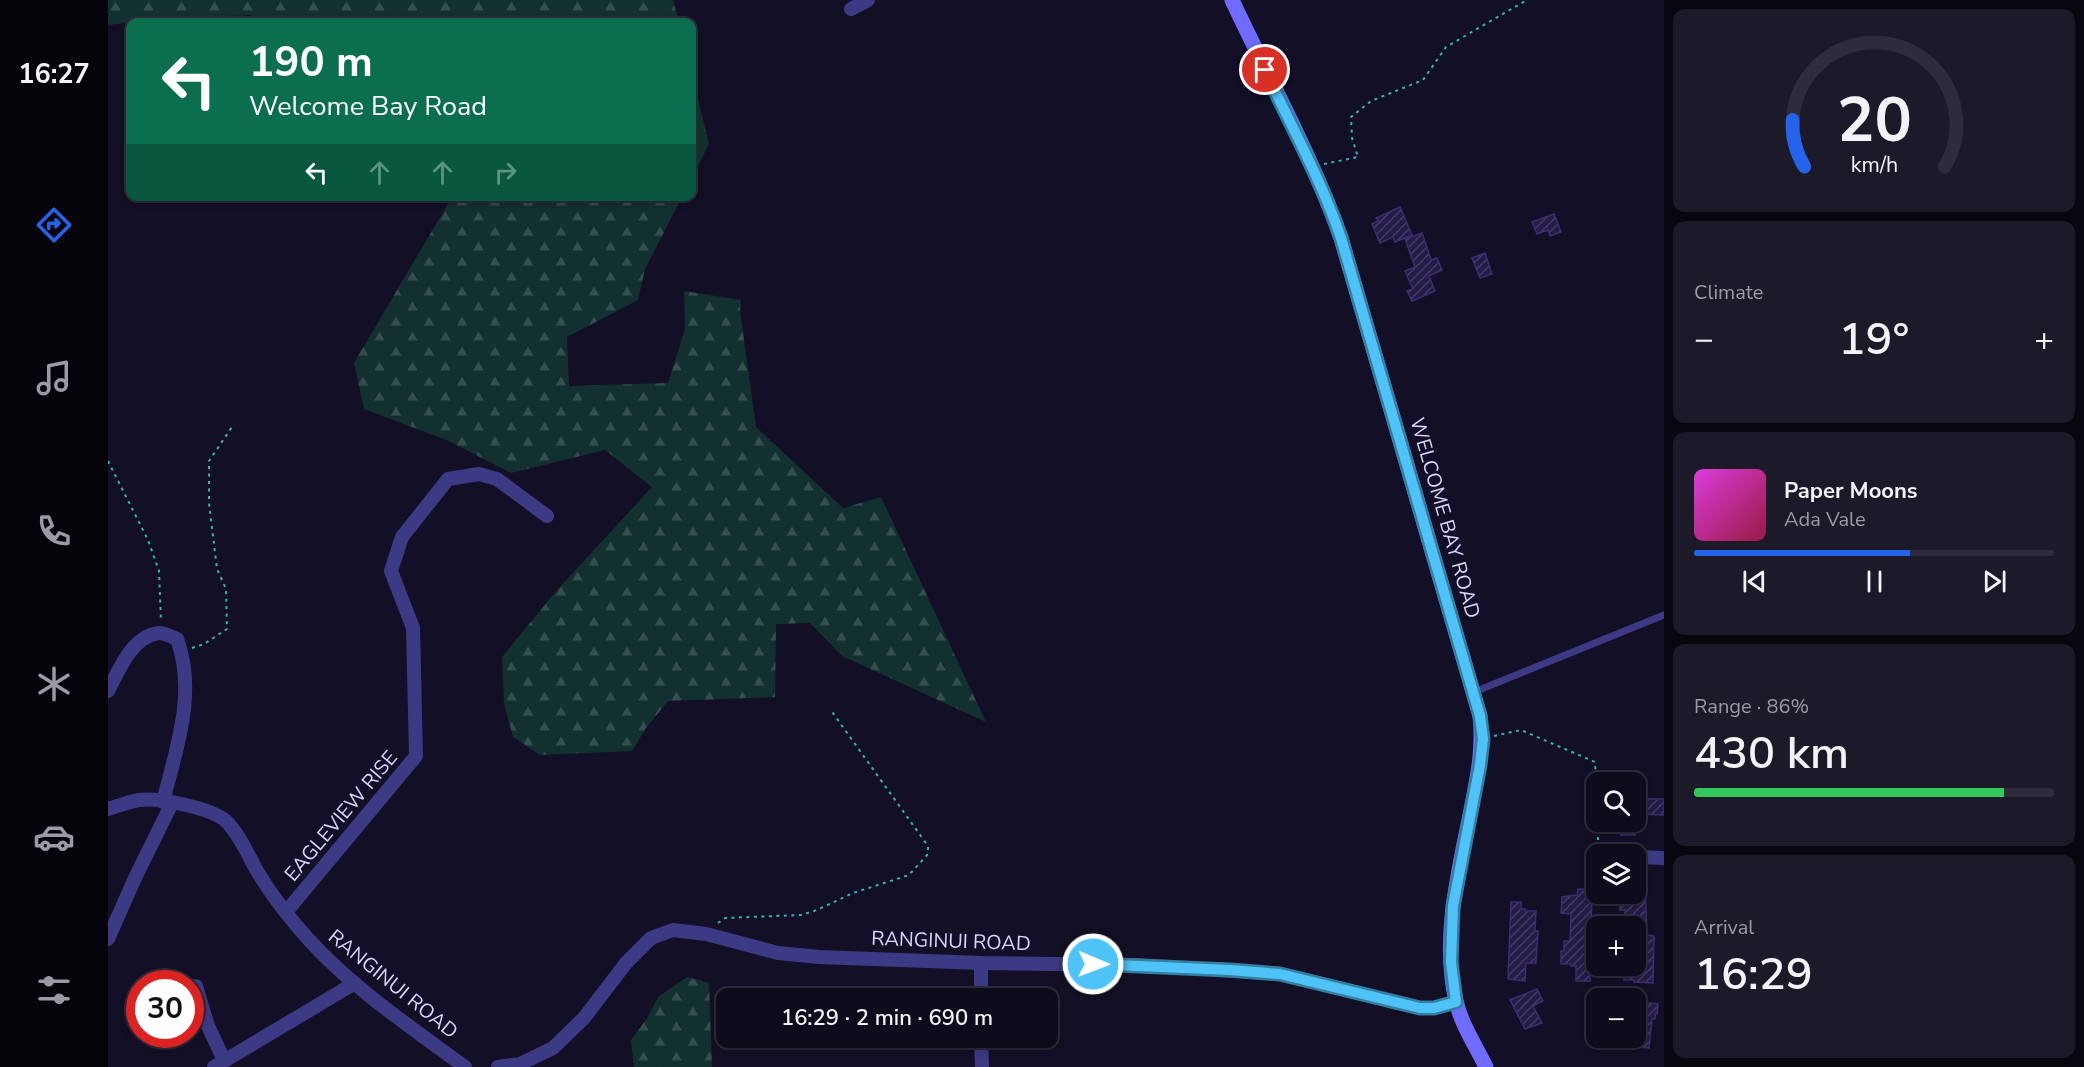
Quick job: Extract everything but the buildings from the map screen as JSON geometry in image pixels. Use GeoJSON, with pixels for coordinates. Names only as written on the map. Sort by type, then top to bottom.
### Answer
{"type":"FeatureCollection","features":[{"type":"Feature","properties":{"kind":"main road","name":"WELCOME BAY ROAD"},"geometry":{"type":"LineString","coordinates":[[1232,0],[1328,200],[1480,716],[1483,739],[1480,765],[1453,906],[1451,962],[1456,1002],[1486,1067]]}},
{"type":"Feature","properties":{"kind":"street"},"geometry":{"type":"LineString","coordinates":[[851,9],[868,0]]}},
{"type":"Feature","properties":{"kind":"street","name":"EAGLEVIEW RISE"},"geometry":{"type":"LineString","coordinates":[[286,912],[416,756],[413,628],[391,571],[402,537],[448,479],[479,474],[497,479],[547,516]]}},
{"type":"Feature","properties":{"kind":"street"},"geometry":{"type":"LineString","coordinates":[[108,691],[126,657],[144,637],[161,633],[177,639],[186,676],[181,729],[168,802],[108,939]]}},
{"type":"Feature","properties":{"kind":"street","name":"RANGINUI ROAD"},"geometry":{"type":"LineString","coordinates":[[108,809],[141,800],[168,802],[202,808],[226,821],[246,849],[257,871],[310,941],[355,983],[465,1067]]}},
{"type":"Feature","properties":{"kind":"street"},"geometry":{"type":"LineString","coordinates":[[1646,857],[1664,858]]}},
{"type":"Feature","properties":{"kind":"street","name":"RANGINUI ROAD"},"geometry":{"type":"LineString","coordinates":[[498,1067],[520,1064],[553,1048],[584,1018],[626,963],[651,938],[673,930],[706,934],[778,953],[981,963],[1138,965],[1230,970],[1280,974],[1420,1008],[1434,1008],[1456,1002]]}},
{"type":"Feature","properties":{"kind":"street"},"geometry":{"type":"LineString","coordinates":[[981,963],[981,988]]}},
{"type":"Feature","properties":{"kind":"street"},"geometry":{"type":"LineString","coordinates":[[204,1013],[219,1064],[355,983]]}},
{"type":"Feature","properties":{"kind":"street"},"geometry":{"type":"LineString","coordinates":[[981,1048],[981,1067]]}},
{"type":"Feature","properties":{"kind":"lane"},"geometry":{"type":"LineString","coordinates":[[1474,692],[1664,615]]}},
{"type":"Feature","properties":{"kind":"path"},"geometry":{"type":"LineString","coordinates":[[1313,167],[1358,157],[1352,138],[1351,117],[1371,100],[1423,80],[1446,47],[1527,0]]}},
{"type":"Feature","properties":{"kind":"path"},"geometry":{"type":"LineString","coordinates":[[181,651],[204,644],[227,629],[226,589],[217,569],[209,503],[209,461],[234,424]]}},
{"type":"Feature","properties":{"kind":"path"},"geometry":{"type":"LineString","coordinates":[[108,461],[148,540],[159,571],[161,633]]}},
{"type":"Feature","properties":{"kind":"path"},"geometry":{"type":"LineString","coordinates":[[706,934],[725,918],[801,915],[818,910],[853,893],[909,875],[928,854],[928,846],[831,710]]}},
{"type":"Feature","properties":{"kind":"path"},"geometry":{"type":"LineString","coordinates":[[1483,739],[1521,730],[1595,762],[1595,772]]}},
{"type":"Feature","properties":{"kind":"green space"},"geometry":{"type":"Polygon","coordinates":[[[108,0],[673,0],[678,18],[254,18],[250,15],[126,18],[126,23],[108,25],[108,0]]]}},
{"type":"Feature","properties":{"kind":"green space"},"geometry":{"type":"Polygon","coordinates":[[[696,90],[709,144],[696,170],[696,90]]]}},
{"type":"Feature","properties":{"kind":"green space"},"geometry":{"type":"Polygon","coordinates":[[[450,201],[680,201],[645,269],[638,300],[567,337],[569,386],[668,383],[685,329],[684,291],[741,300],[740,311],[756,427],[843,508],[881,497],[986,722],[842,656],[810,623],[776,624],[775,697],[668,701],[646,728],[632,751],[540,755],[513,737],[504,703],[502,657],[557,590],[652,487],[605,450],[511,473],[449,441],[364,409],[354,363],[450,201]]]}},
{"type":"Feature","properties":{"kind":"green space"},"geometry":{"type":"Polygon","coordinates":[[[687,977],[709,983],[712,1067],[634,1067],[631,1040],[648,1017],[658,997],[687,977]]]}},
{"type":"Feature","properties":{"kind":"route"},"geometry":{"type":"LineString","coordinates":[[1093,964],[1280,974],[1420,1008],[1434,1008],[1456,1002],[1451,962],[1453,906],[1480,765],[1483,739],[1480,716],[1341,238],[1328,200],[1265,70]]}}]}
